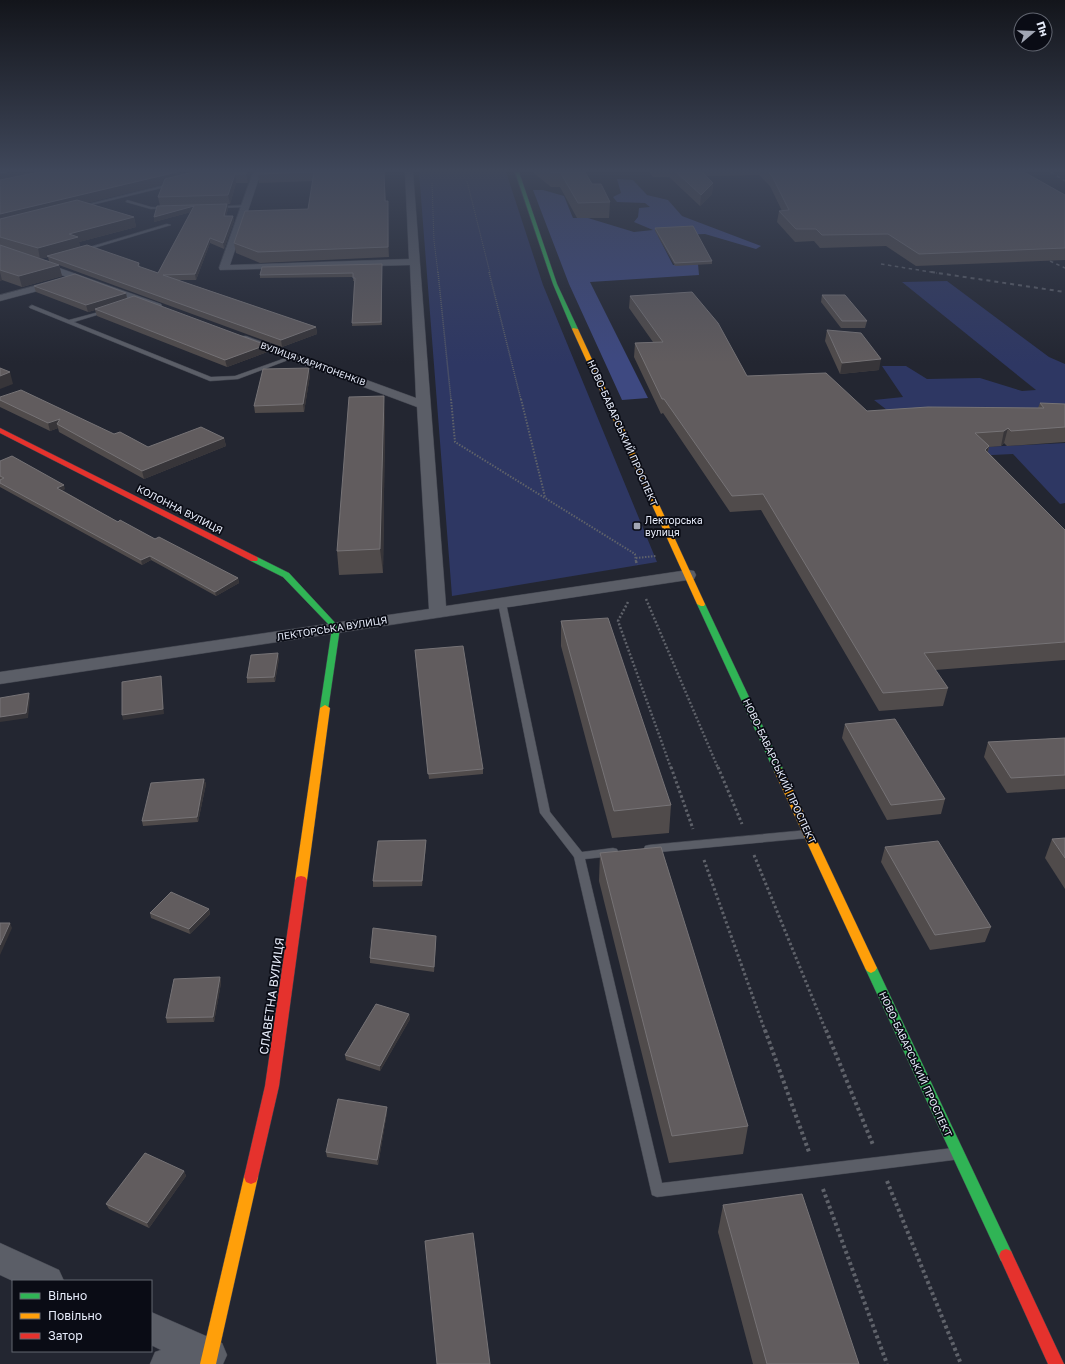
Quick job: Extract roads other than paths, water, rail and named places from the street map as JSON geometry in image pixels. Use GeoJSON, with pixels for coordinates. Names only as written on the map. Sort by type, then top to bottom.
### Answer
{"type":"FeatureCollection","features":[{"type":"Feature","properties":{"kind":"main road","name":"НОВО-БАВАРСЬКИЙ ПРОСПЕКТ"},"geometry":{"type":"LineString","coordinates":[[539,236],[555,284],[688,575],[1056,1364]]}},
{"type":"Feature","properties":{"kind":"main road","name":"КОЛОННА ВУЛИЦЯ"},"geometry":{"type":"LineString","coordinates":[[0,430],[286,575],[336,628]]}},
{"type":"Feature","properties":{"kind":"main road","name":"СЛАВЕТНА ВУЛИЦЯ"},"geometry":{"type":"LineString","coordinates":[[209,1360],[272,1086],[336,628]]}},
{"type":"Feature","properties":{"kind":"street"},"geometry":{"type":"LineString","coordinates":[[235,236],[224,268],[414,262]]}},
{"type":"Feature","properties":{"kind":"street"},"geometry":{"type":"LineString","coordinates":[[413,236],[438,612]]}},
{"type":"Feature","properties":{"kind":"street"},"geometry":{"type":"LineString","coordinates":[[0,250],[39,261],[169,310]]}},
{"type":"Feature","properties":{"kind":"street"},"geometry":{"type":"LineString","coordinates":[[0,298],[78,276]]}},
{"type":"Feature","properties":{"kind":"street","name":"ВУЛИЦЯ ХАРИТОНЕНКІВ"},"geometry":{"type":"LineString","coordinates":[[235,335],[423,405]]}},
{"type":"Feature","properties":{"kind":"street","name":"ЛЕКТОРСЬКА ВУЛИЦЯ"},"geometry":{"type":"LineString","coordinates":[[0,678],[688,575]]}},
{"type":"Feature","properties":{"kind":"street"},"geometry":{"type":"LineString","coordinates":[[0,1259],[46,1280]]}},
{"type":"Feature","properties":{"kind":"street"},"geometry":{"type":"LineString","coordinates":[[152,1329],[209,1360]]}},
{"type":"Feature","properties":{"kind":"street"},"geometry":{"type":"LineString","coordinates":[[167,1364],[209,1360]]}},
{"type":"Feature","properties":{"kind":"lane"},"geometry":{"type":"LineString","coordinates":[[78,251],[131,236]]}},
{"type":"Feature","properties":{"kind":"lane"},"geometry":{"type":"LineString","coordinates":[[125,304],[140,299]]}},
{"type":"Feature","properties":{"kind":"lane"},"geometry":{"type":"LineString","coordinates":[[32,307],[210,379],[236,378],[293,357]]}},
{"type":"Feature","properties":{"kind":"lane"},"geometry":{"type":"LineString","coordinates":[[69,322],[111,308]]}},
{"type":"Feature","properties":{"kind":"lane"},"geometry":{"type":"LineString","coordinates":[[502,602],[545,813],[578,856],[657,1190],[958,1153]]}},
{"type":"Feature","properties":{"kind":"lane"},"geometry":{"type":"LineString","coordinates":[[638,850],[809,833]]}},
{"type":"Feature","properties":{"kind":"lane"},"geometry":{"type":"LineString","coordinates":[[578,856],[623,851]]}},
{"type":"Feature","properties":{"kind":"railway"},"geometry":{"type":"LineString","coordinates":[[1050,261],[1065,268]]}},
{"type":"Feature","properties":{"kind":"railway"},"geometry":{"type":"LineString","coordinates":[[881,264],[937,273]]}},
{"type":"Feature","properties":{"kind":"railway"},"geometry":{"type":"LineString","coordinates":[[931,272],[1065,292]]}},
{"type":"Feature","properties":{"kind":"place","name":"Лекторська вулиця"},"geometry":{"type":"Point","coordinates":[637,526]}}]}
